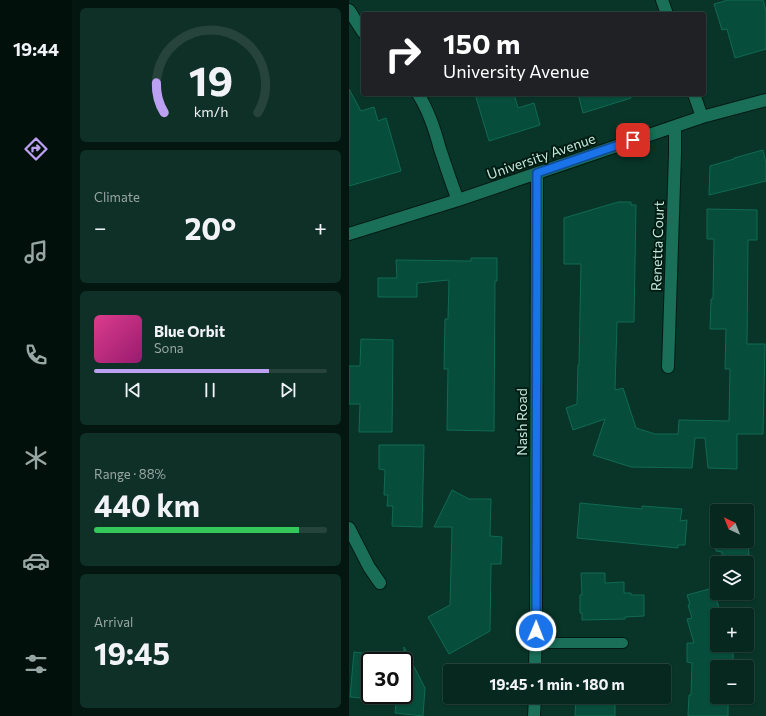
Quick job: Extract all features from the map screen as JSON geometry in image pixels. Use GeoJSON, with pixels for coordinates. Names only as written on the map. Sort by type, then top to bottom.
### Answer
{"type":"FeatureCollection","features":[{"type":"Feature","properties":{"kind":"street"},"geometry":{"type":"LineString","coordinates":[[662,0],[666,12]]}},
{"type":"Feature","properties":{"kind":"street"},"geometry":{"type":"LineString","coordinates":[[349,10],[361,29]]}},
{"type":"Feature","properties":{"kind":"street"},"geometry":{"type":"LineString","coordinates":[[419,96],[424,103],[449,178],[458,200]]}},
{"type":"Feature","properties":{"kind":"street"},"geometry":{"type":"LineString","coordinates":[[695,96],[702,117]]}},
{"type":"Feature","properties":{"kind":"street","name":"University Avenue"},"geometry":{"type":"LineString","coordinates":[[349,234],[458,200],[702,117],[766,100]]}},
{"type":"Feature","properties":{"kind":"street","name":"Renetta Court"},"geometry":{"type":"LineString","coordinates":[[668,367],[675,126]]}},
{"type":"Feature","properties":{"kind":"street","name":"Nash Road"},"geometry":{"type":"LineString","coordinates":[[535,664],[537,173]]}},
{"type":"Feature","properties":{"kind":"street"},"geometry":{"type":"LineString","coordinates":[[349,528],[369,567],[380,583]]}},
{"type":"Feature","properties":{"kind":"street"},"geometry":{"type":"LineString","coordinates":[[534,716],[535,704]]}},
{"type":"Feature","properties":{"kind":"lane"},"geometry":{"type":"LineString","coordinates":[[536,643],[623,643]]}},
{"type":"Feature","properties":{"kind":"building"},"geometry":{"type":"Polygon","coordinates":[[[728,0],[763,0],[766,11],[766,49],[735,58],[727,29],[722,30],[714,4],[728,0]]]}},
{"type":"Feature","properties":{"kind":"building"},"geometry":{"type":"Polygon","coordinates":[[[349,89],[361,111],[374,107],[378,121],[386,118],[401,171],[349,186],[349,89]]]}},
{"type":"Feature","properties":{"kind":"building"},"geometry":{"type":"Polygon","coordinates":[[[476,96],[515,96],[518,108],[534,103],[540,125],[489,141],[476,96]]]}},
{"type":"Feature","properties":{"kind":"building"},"geometry":{"type":"Polygon","coordinates":[[[579,96],[631,96],[631,98],[583,113],[579,96]]]}},
{"type":"Feature","properties":{"kind":"building"},"geometry":{"type":"Polygon","coordinates":[[[763,150],[766,163],[766,181],[709,195],[710,166],[763,150]]]}},
{"type":"Feature","properties":{"kind":"building"},"geometry":{"type":"Polygon","coordinates":[[[618,202],[631,202],[631,205],[636,205],[634,322],[617,322],[615,390],[623,388],[636,428],[655,434],[678,434],[679,420],[729,421],[730,369],[725,369],[726,329],[710,329],[711,299],[713,299],[714,239],[707,239],[707,209],[757,210],[757,240],[748,240],[747,344],[765,344],[763,434],[737,434],[737,469],[708,468],[705,438],[695,438],[692,468],[631,467],[593,455],[605,419],[573,430],[566,408],[577,404],[581,264],[564,264],[564,218],[618,202]]]}},
{"type":"Feature","properties":{"kind":"building"},"geometry":{"type":"Polygon","coordinates":[[[471,258],[497,258],[497,281],[495,281],[494,431],[447,430],[448,369],[444,369],[445,319],[448,319],[449,280],[417,283],[417,297],[378,297],[378,278],[397,278],[396,260],[471,261],[471,258]]]}},
{"type":"Feature","properties":{"kind":"building"},"geometry":{"type":"Polygon","coordinates":[[[361,339],[393,340],[392,432],[359,432],[360,404],[349,404],[349,366],[360,366],[361,339]]]}},
{"type":"Feature","properties":{"kind":"building"},"geometry":{"type":"Polygon","coordinates":[[[379,445],[424,445],[422,527],[392,526],[393,506],[387,506],[388,495],[384,495],[385,470],[379,469],[379,445]]]}},
{"type":"Feature","properties":{"kind":"building"},"geometry":{"type":"Polygon","coordinates":[[[452,490],[469,499],[491,499],[490,536],[502,537],[501,564],[491,564],[490,631],[449,654],[428,617],[450,605],[452,527],[434,527],[452,490]]]}},
{"type":"Feature","properties":{"kind":"building"},"geometry":{"type":"Polygon","coordinates":[[[580,503],[642,509],[642,506],[682,509],[680,521],[687,520],[685,545],[678,545],[678,548],[577,538],[580,503]]]}},
{"type":"Feature","properties":{"kind":"building"},"geometry":{"type":"Polygon","coordinates":[[[716,548],[748,548],[749,555],[722,556],[722,552],[716,551],[716,548]]]}},
{"type":"Feature","properties":{"kind":"building"},"geometry":{"type":"Polygon","coordinates":[[[581,573],[605,573],[605,583],[624,582],[624,593],[631,593],[631,595],[644,595],[644,616],[625,617],[625,619],[582,620],[582,613],[580,613],[580,595],[582,595],[581,573]]]}},
{"type":"Feature","properties":{"kind":"building"},"geometry":{"type":"Polygon","coordinates":[[[710,589],[710,600],[717,600],[719,608],[710,608],[710,652],[733,652],[733,660],[710,660],[710,704],[728,704],[728,716],[688,716],[689,695],[691,695],[692,663],[687,662],[687,643],[694,643],[687,619],[692,618],[687,595],[710,589]]]}},
{"type":"Feature","properties":{"kind":"building"},"geometry":{"type":"Polygon","coordinates":[[[354,652],[361,653],[361,698],[350,697],[354,652]]]}},
{"type":"Feature","properties":{"kind":"building"},"geometry":{"type":"Polygon","coordinates":[[[413,665],[425,688],[423,716],[395,713],[396,704],[413,704],[413,665]]]}},
{"type":"Feature","properties":{"kind":"building"},"geometry":{"type":"Polygon","coordinates":[[[576,704],[615,704],[615,716],[575,716],[576,704]]]}},
{"type":"Feature","properties":{"kind":"route"},"geometry":{"type":"LineString","coordinates":[[536,631],[537,173],[633,140]]}}]}
